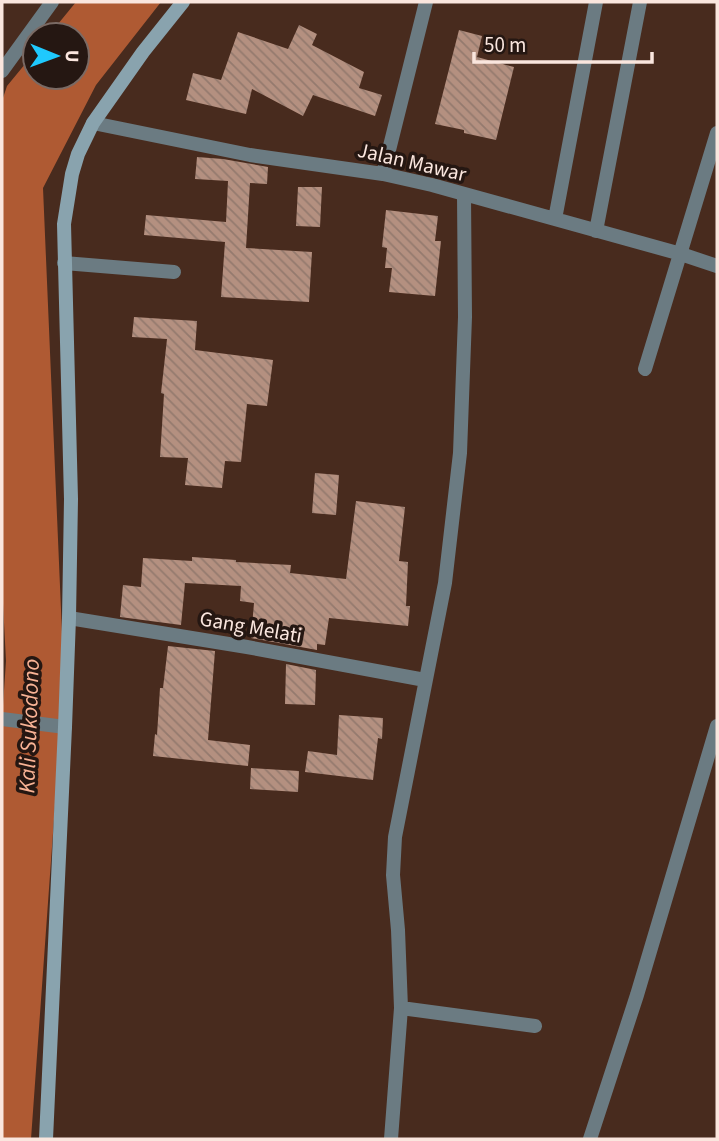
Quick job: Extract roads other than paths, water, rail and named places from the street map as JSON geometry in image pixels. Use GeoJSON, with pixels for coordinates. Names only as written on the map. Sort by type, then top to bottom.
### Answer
{"type":"FeatureCollection","features":[{"type":"Feature","properties":{"kind":"main road"},"geometry":{"type":"LineString","coordinates":[[46,1139],[69,618],[71,499],[64,224],[72,174],[78,154],[93,124],[143,52],[183,2]]}},
{"type":"Feature","properties":{"kind":"street"},"geometry":{"type":"LineString","coordinates":[[2,71],[52,2]]}},
{"type":"Feature","properties":{"kind":"street"},"geometry":{"type":"LineString","coordinates":[[383,174],[426,2]]}},
{"type":"Feature","properties":{"kind":"street"},"geometry":{"type":"LineString","coordinates":[[555,219],[596,2]]}},
{"type":"Feature","properties":{"kind":"street"},"geometry":{"type":"LineString","coordinates":[[596,231],[640,2]]}},
{"type":"Feature","properties":{"kind":"street","name":"Jalan Mawar"},"geometry":{"type":"LineString","coordinates":[[93,124],[250,155],[383,174],[432,185],[717,266]]}},
{"type":"Feature","properties":{"kind":"street"},"geometry":{"type":"LineString","coordinates":[[645,369],[717,132]]}},
{"type":"Feature","properties":{"kind":"street"},"geometry":{"type":"LineString","coordinates":[[391,1139],[401,1008],[393,875],[395,836],[445,583],[460,453],[465,317],[464,195]]}},
{"type":"Feature","properties":{"kind":"street"},"geometry":{"type":"LineString","coordinates":[[64,263],[174,272]]}},
{"type":"Feature","properties":{"kind":"street","name":"Gang Melati"},"geometry":{"type":"LineString","coordinates":[[69,618],[425,680]]}},
{"type":"Feature","properties":{"kind":"street"},"geometry":{"type":"LineString","coordinates":[[2,719],[63,727]]}},
{"type":"Feature","properties":{"kind":"street"},"geometry":{"type":"LineString","coordinates":[[590,1139],[637,995],[717,726]]}},
{"type":"Feature","properties":{"kind":"street"},"geometry":{"type":"LineString","coordinates":[[401,1008],[535,1026]]}},
{"type":"Feature","properties":{"kind":"water","name":"Kali Sukodono"},"geometry":{"type":"Polygon","coordinates":[[[76,2],[161,2],[96,85],[43,188],[64,680],[31,1139],[2,1139],[2,720],[6,661],[2,584],[2,101],[7,86],[21,69],[21,91],[91,91],[91,21],[60,21],[76,2]]]}}]}
